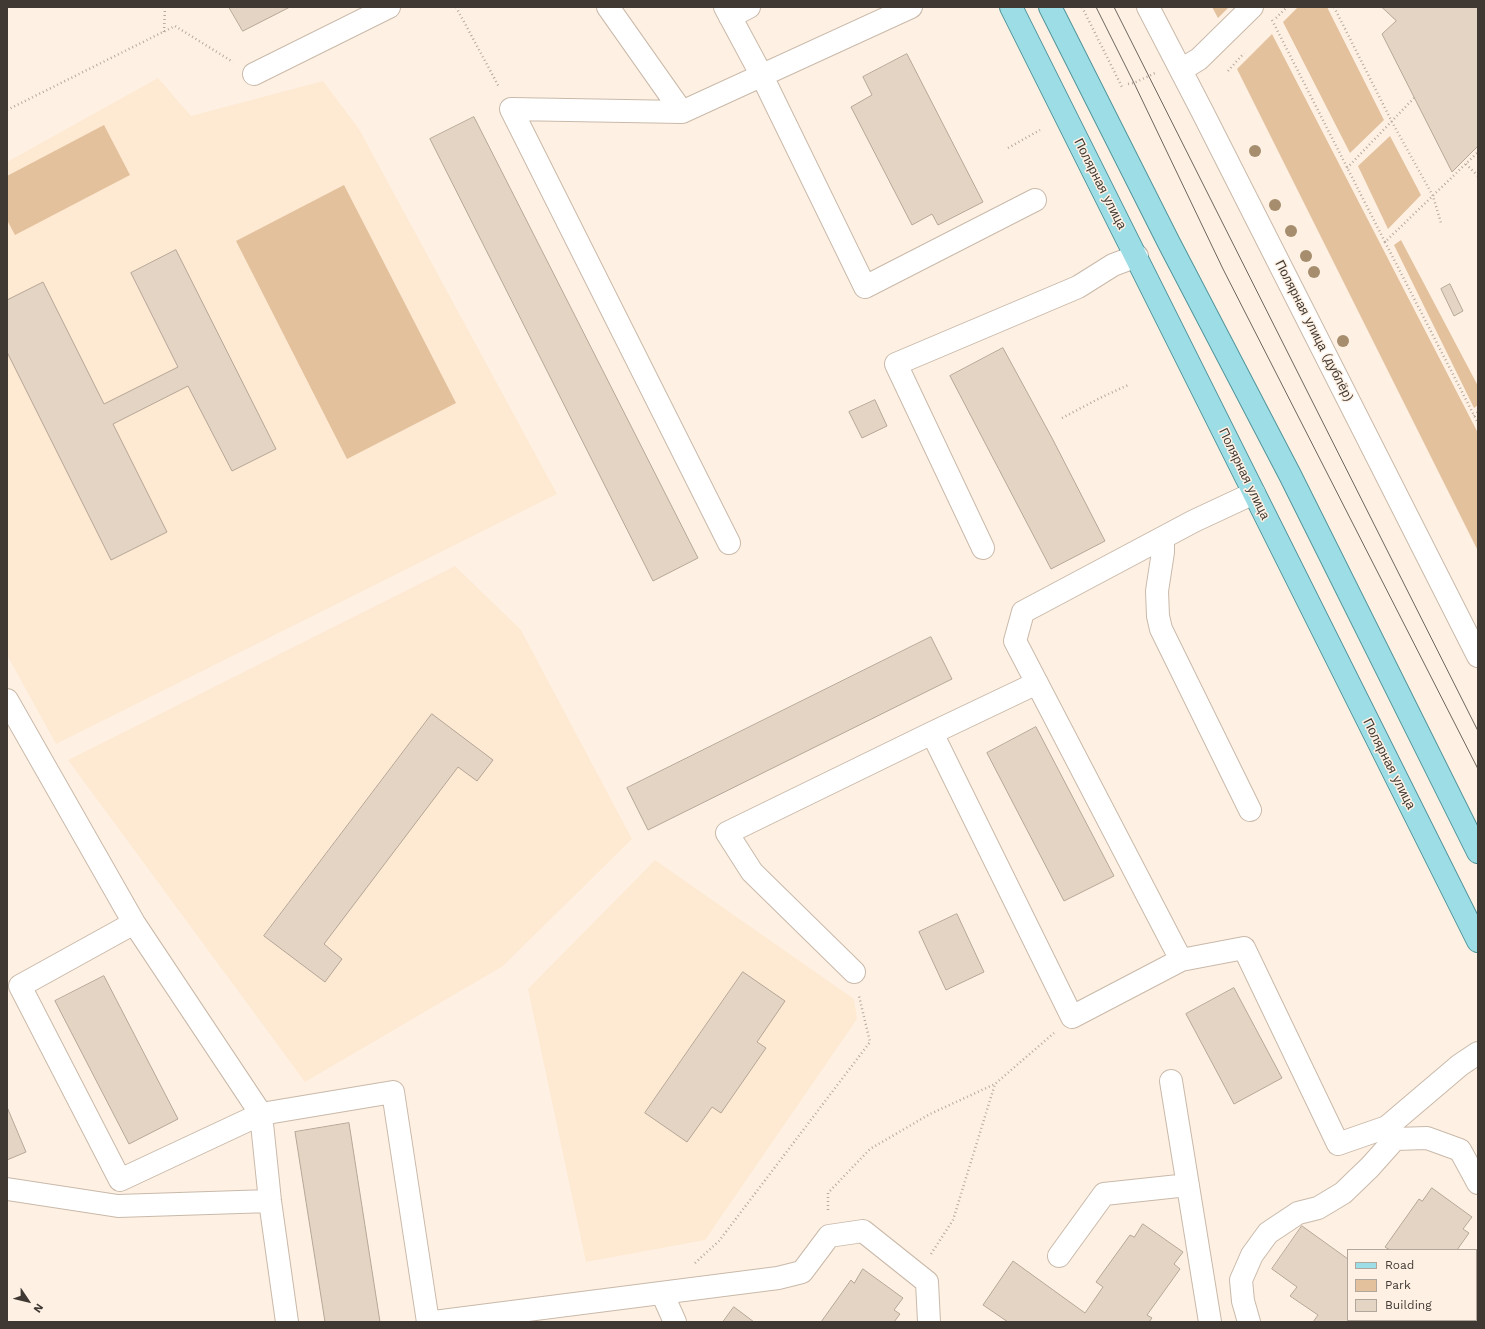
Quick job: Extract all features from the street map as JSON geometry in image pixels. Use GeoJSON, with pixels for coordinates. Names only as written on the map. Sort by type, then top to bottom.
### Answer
{"type":"FeatureCollection","features":[{"type":"Feature","properties":{"kind":"main road","name":"Полярная улица"},"geometry":{"type":"LineString","coordinates":[[1011,7],[1137,256],[1478,941]]}},
{"type":"Feature","properties":{"kind":"main road"},"geometry":{"type":"LineString","coordinates":[[1050,7],[1165,236],[1294,482],[1478,852]]}},
{"type":"Feature","properties":{"kind":"street"},"geometry":{"type":"LineString","coordinates":[[254,74],[389,7]]}},
{"type":"Feature","properties":{"kind":"street"},"geometry":{"type":"LineString","coordinates":[[608,7],[682,112]]}},
{"type":"Feature","properties":{"kind":"street"},"geometry":{"type":"LineString","coordinates":[[729,543],[511,109],[682,112],[911,7]]}},
{"type":"Feature","properties":{"kind":"street","name":"Полярная улица (дублёр)"},"geometry":{"type":"LineString","coordinates":[[1148,7],[1478,656]]}},
{"type":"Feature","properties":{"kind":"street"},"geometry":{"type":"LineString","coordinates":[[735,10],[762,76],[865,287],[1035,200]]}},
{"type":"Feature","properties":{"kind":"street"},"geometry":{"type":"LineString","coordinates":[[1181,70],[1199,59],[1261,11]]}},
{"type":"Feature","properties":{"kind":"street"},"geometry":{"type":"LineString","coordinates":[[983,548],[896,364],[1078,287],[1113,265],[1137,256]]}},
{"type":"Feature","properties":{"kind":"street"},"geometry":{"type":"LineString","coordinates":[[1181,960],[1015,641],[1023,612],[1163,538],[1254,493]]}},
{"type":"Feature","properties":{"kind":"street"},"geometry":{"type":"LineString","coordinates":[[1163,538],[1163,552],[1157,591],[1158,616],[1161,629],[1250,810]]}},
{"type":"Feature","properties":{"kind":"street"},"geometry":{"type":"LineString","coordinates":[[854,972],[752,872],[728,834],[1037,683]]}},
{"type":"Feature","properties":{"kind":"street"},"geometry":{"type":"LineString","coordinates":[[7,700],[134,923],[261,1114],[270,1202],[287,1322]]}},
{"type":"Feature","properties":{"kind":"street"},"geometry":{"type":"LineString","coordinates":[[932,733],[1072,1017],[1181,960],[1244,948],[1338,1144],[1391,1133],[1427,1138],[1460,1150],[1478,1183]]}},
{"type":"Feature","properties":{"kind":"street"},"geometry":{"type":"LineString","coordinates":[[134,923],[20,986],[120,1180],[261,1114],[393,1092],[428,1322]]}},
{"type":"Feature","properties":{"kind":"street"},"geometry":{"type":"LineString","coordinates":[[1249,1322],[1243,1301],[1241,1280],[1252,1255],[1268,1233],[1298,1213],[1318,1208],[1343,1193],[1370,1168],[1391,1133],[1460,1066],[1478,1053]]}},
{"type":"Feature","properties":{"kind":"street"},"geometry":{"type":"LineString","coordinates":[[1172,1081],[1210,1322]]}},
{"type":"Feature","properties":{"kind":"street"},"geometry":{"type":"LineString","coordinates":[[1059,1256],[1104,1194],[1188,1185]]}},
{"type":"Feature","properties":{"kind":"street"},"geometry":{"type":"LineString","coordinates":[[7,1189],[118,1206],[270,1202]]}},
{"type":"Feature","properties":{"kind":"street"},"geometry":{"type":"LineString","coordinates":[[434,1322],[778,1278],[802,1272],[829,1236],[863,1231],[927,1282],[929,1322]]}},
{"type":"Feature","properties":{"kind":"street"},"geometry":{"type":"LineString","coordinates":[[662,1293],[675,1322]]}},
{"type":"Feature","properties":{"kind":"path"},"geometry":{"type":"LineString","coordinates":[[164,32],[165,7]]}},
{"type":"Feature","properties":{"kind":"path"},"geometry":{"type":"LineString","coordinates":[[456,7],[511,109]]}},
{"type":"Feature","properties":{"kind":"path"},"geometry":{"type":"LineString","coordinates":[[1082,7],[1122,87]]}},
{"type":"Feature","properties":{"kind":"path"},"geometry":{"type":"LineString","coordinates":[[1334,7],[1392,122],[1433,196],[1442,223]]}},
{"type":"Feature","properties":{"kind":"path"},"geometry":{"type":"LineString","coordinates":[[1261,11],[1347,168],[1478,423]]}},
{"type":"Feature","properties":{"kind":"path"},"geometry":{"type":"LineString","coordinates":[[7,110],[175,26],[254,74]]}},
{"type":"Feature","properties":{"kind":"path"},"geometry":{"type":"LineString","coordinates":[[1128,84],[1134,83],[1159,71]]}},
{"type":"Feature","properties":{"kind":"path"},"geometry":{"type":"LineString","coordinates":[[1347,168],[1414,98]]}},
{"type":"Feature","properties":{"kind":"path"},"geometry":{"type":"LineString","coordinates":[[1008,148],[1040,130]]}},
{"type":"Feature","properties":{"kind":"path"},"geometry":{"type":"LineString","coordinates":[[1385,242],[1478,152]]}},
{"type":"Feature","properties":{"kind":"path"},"geometry":{"type":"LineString","coordinates":[[1466,164],[1478,176]]}},
{"type":"Feature","properties":{"kind":"path"},"geometry":{"type":"LineString","coordinates":[[1062,418],[1128,385]]}},
{"type":"Feature","properties":{"kind":"path"},"geometry":{"type":"LineString","coordinates":[[1474,416],[1478,412]]}},
{"type":"Feature","properties":{"kind":"path"},"geometry":{"type":"LineString","coordinates":[[690,1267],[719,1241],[870,1042],[854,972]]}},
{"type":"Feature","properties":{"kind":"path"},"geometry":{"type":"LineString","coordinates":[[829,1236],[828,1193],[870,1149],[930,1114],[995,1084],[1072,1017]]}},
{"type":"Feature","properties":{"kind":"path"},"geometry":{"type":"LineString","coordinates":[[918,1274],[953,1220],[995,1084]]}},
{"type":"Feature","properties":{"kind":"shaded area"},"geometry":{"type":"Polygon","coordinates":[[[158,78],[191,116],[323,81],[359,129],[557,494],[56,744],[7,655],[7,162],[158,78]]]}},
{"type":"Feature","properties":{"kind":"shaded area"},"geometry":{"type":"Polygon","coordinates":[[[455,566],[521,630],[632,839],[503,966],[305,1082],[68,760],[455,566]]]}},
{"type":"Feature","properties":{"kind":"shaded area"},"geometry":{"type":"Polygon","coordinates":[[[655,860],[854,999],[857,1019],[705,1240],[586,1262],[528,989],[655,860]]]}},
{"type":"Feature","properties":{"kind":"green space"},"geometry":{"type":"Polygon","coordinates":[[[1212,7],[1229,7],[1218,18],[1212,7]]]}},
{"type":"Feature","properties":{"kind":"green space"},"geometry":{"type":"Polygon","coordinates":[[[1298,7],[1327,7],[1384,120],[1350,153],[1283,22],[1298,7]]]}},
{"type":"Feature","properties":{"kind":"green space"},"geometry":{"type":"Polygon","coordinates":[[[1272,34],[1478,433],[1478,551],[1237,69],[1272,34]]]}},
{"type":"Feature","properties":{"kind":"green space"},"geometry":{"type":"Polygon","coordinates":[[[104,125],[130,175],[15,235],[7,220],[7,176],[104,125]]]}},
{"type":"Feature","properties":{"kind":"green space"},"geometry":{"type":"Polygon","coordinates":[[[1390,136],[1421,195],[1388,229],[1358,166],[1390,136]]]}},
{"type":"Feature","properties":{"kind":"green space"},"geometry":{"type":"Polygon","coordinates":[[[344,185],[456,403],[347,459],[236,241],[344,185]]]}},
{"type":"Feature","properties":{"kind":"green space"},"geometry":{"type":"Polygon","coordinates":[[[1401,240],[1478,386],[1478,405],[1474,408],[1394,245],[1401,240]]]}},
{"type":"Feature","properties":{"kind":"building"},"geometry":{"type":"Polygon","coordinates":[[[229,7],[290,7],[243,31],[229,7]]]}},
{"type":"Feature","properties":{"kind":"building"},"geometry":{"type":"Polygon","coordinates":[[[1382,7],[1478,7],[1478,146],[1452,172],[1382,34],[1396,21],[1382,7]]]}},
{"type":"Feature","properties":{"kind":"building"},"geometry":{"type":"Polygon","coordinates":[[[907,54],[983,202],[938,225],[932,214],[912,225],[851,107],[872,95],[863,77],[907,54]]]}},
{"type":"Feature","properties":{"kind":"building"},"geometry":{"type":"Polygon","coordinates":[[[474,117],[698,558],[653,581],[430,139],[474,117]]]}},
{"type":"Feature","properties":{"kind":"building"},"geometry":{"type":"Polygon","coordinates":[[[176,250],[276,449],[232,471],[188,386],[113,424],[167,532],[111,560],[7,352],[7,300],[43,282],[104,404],[178,367],[131,273],[176,250]]]}},
{"type":"Feature","properties":{"kind":"building"},"geometry":{"type":"Polygon","coordinates":[[[1450,284],[1463,311],[1454,316],[1441,289],[1450,284]]]}},
{"type":"Feature","properties":{"kind":"building"},"geometry":{"type":"Polygon","coordinates":[[[1003,348],[1052,438],[1105,541],[1051,569],[950,376],[1003,348]]]}},
{"type":"Feature","properties":{"kind":"building"},"geometry":{"type":"Polygon","coordinates":[[[875,400],[887,426],[862,438],[849,412],[875,400]]]}},
{"type":"Feature","properties":{"kind":"building"},"geometry":{"type":"Polygon","coordinates":[[[931,637],[952,679],[648,830],[627,788],[931,637]]]}},
{"type":"Feature","properties":{"kind":"building"},"geometry":{"type":"Polygon","coordinates":[[[432,714],[493,760],[477,781],[458,767],[324,944],[342,959],[325,982],[264,936],[432,714]]]}},
{"type":"Feature","properties":{"kind":"building"},"geometry":{"type":"Polygon","coordinates":[[[1036,727],[1114,876],[1064,901],[987,753],[1036,727]]]}},
{"type":"Feature","properties":{"kind":"building"},"geometry":{"type":"Polygon","coordinates":[[[957,914],[984,972],[946,990],[919,932],[957,914]]]}},
{"type":"Feature","properties":{"kind":"building"},"geometry":{"type":"Polygon","coordinates":[[[743,972],[785,1001],[757,1042],[766,1048],[721,1113],[712,1107],[687,1142],[645,1113],[743,972]]]}},
{"type":"Feature","properties":{"kind":"building"},"geometry":{"type":"Polygon","coordinates":[[[104,976],[178,1119],[129,1144],[55,1001],[104,976]]]}},
{"type":"Feature","properties":{"kind":"building"},"geometry":{"type":"Polygon","coordinates":[[[1234,988],[1282,1078],[1234,1104],[1186,1014],[1234,988]]]}},
{"type":"Feature","properties":{"kind":"building"},"geometry":{"type":"Polygon","coordinates":[[[7,1107],[26,1152],[7,1160],[7,1107]]]}},
{"type":"Feature","properties":{"kind":"building"},"geometry":{"type":"Polygon","coordinates":[[[349,1123],[380,1322],[325,1322],[295,1132],[349,1123]]]}},
{"type":"Feature","properties":{"kind":"building"},"geometry":{"type":"Polygon","coordinates":[[[1432,1188],[1472,1217],[1463,1229],[1469,1233],[1458,1249],[1388,1249],[1385,1247],[1419,1199],[1422,1201],[1432,1188]]]}},
{"type":"Feature","properties":{"kind":"building"},"geometry":{"type":"Polygon","coordinates":[[[1143,1224],[1183,1252],[1174,1264],[1180,1269],[1147,1315],[1152,1318],[1149,1322],[1008,1322],[983,1305],[1013,1261],[1085,1313],[1103,1287],[1096,1282],[1130,1235],[1134,1237],[1143,1224]]]}},
{"type":"Feature","properties":{"kind":"building"},"geometry":{"type":"Polygon","coordinates":[[[1302,1226],[1347,1258],[1347,1321],[1375,1321],[1313,1322],[1318,1315],[1290,1296],[1297,1287],[1272,1269],[1302,1226]]]}},
{"type":"Feature","properties":{"kind":"building"},"geometry":{"type":"Polygon","coordinates":[[[863,1269],[903,1298],[894,1310],[900,1314],[894,1322],[821,1322],[851,1280],[854,1283],[863,1269]]]}},
{"type":"Feature","properties":{"kind":"building"},"geometry":{"type":"Polygon","coordinates":[[[734,1307],[754,1322],[723,1322],[734,1307]]]}},
{"type":"Feature","properties":{"kind":"tram line"},"geometry":{"type":"LineString","coordinates":[[1096,7],[1223,269],[1478,769]]}},
{"type":"Feature","properties":{"kind":"tram line"},"geometry":{"type":"LineString","coordinates":[[1114,7],[1478,731]]}}]}
